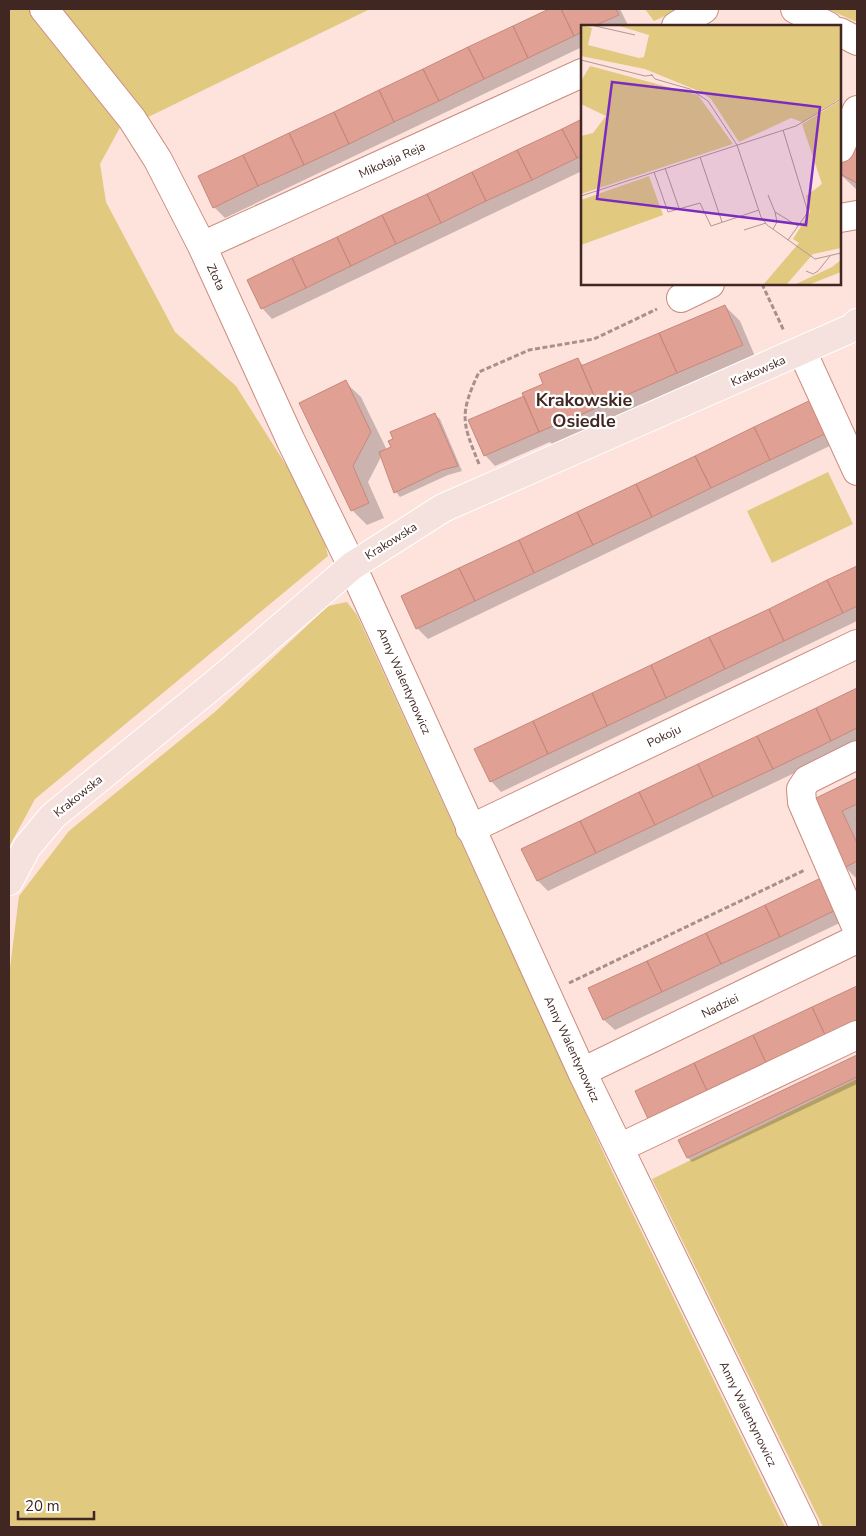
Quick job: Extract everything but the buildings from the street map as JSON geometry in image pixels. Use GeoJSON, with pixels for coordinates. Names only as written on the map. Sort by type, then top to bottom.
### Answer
{"type":"FeatureCollection","features":[{"type":"Feature","properties":{"kind":"main road","name":"Krakowska"},"geometry":{"type":"LineString","coordinates":[[9,881],[27,848],[53,816],[222,678],[352,566],[443,508],[798,353],[852,328],[857,323]]}},
{"type":"Feature","properties":{"kind":"street","name":"Złota"},"geometry":{"type":"LineString","coordinates":[[44,9],[132,119],[158,160],[202,246],[291,441],[352,566]]}},
{"type":"Feature","properties":{"kind":"street"},"geometry":{"type":"LineString","coordinates":[[678,25],[704,9]]}},
{"type":"Feature","properties":{"kind":"street"},"geometry":{"type":"LineString","coordinates":[[795,9],[826,25]]}},
{"type":"Feature","properties":{"kind":"street"},"geometry":{"type":"LineString","coordinates":[[841,33],[857,41]]}},
{"type":"Feature","properties":{"kind":"street","name":"Mikołaja Reja"},"geometry":{"type":"LineString","coordinates":[[202,246],[581,73]]}},
{"type":"Feature","properties":{"kind":"street"},"geometry":{"type":"LineString","coordinates":[[841,146],[857,110]]}},
{"type":"Feature","properties":{"kind":"street"},"geometry":{"type":"LineString","coordinates":[[841,218],[857,216]]}},
{"type":"Feature","properties":{"kind":"street"},"geometry":{"type":"LineString","coordinates":[[681,298],[708,285]]}},
{"type":"Feature","properties":{"kind":"street"},"geometry":{"type":"LineString","coordinates":[[798,353],[857,471]]}},
{"type":"Feature","properties":{"kind":"street","name":"Anny Walentynowicz"},"geometry":{"type":"LineString","coordinates":[[352,566],[582,1072],[804,1527]]}},
{"type":"Feature","properties":{"kind":"street","name":"Pokoju"},"geometry":{"type":"LineString","coordinates":[[470,829],[857,644]]}},
{"type":"Feature","properties":{"kind":"street"},"geometry":{"type":"LineString","coordinates":[[857,755],[807,780],[801,789],[802,802],[857,929]]}},
{"type":"Feature","properties":{"kind":"street","name":"Nadziei"},"geometry":{"type":"LineString","coordinates":[[582,1072],[857,939]]}},
{"type":"Feature","properties":{"kind":"street"},"geometry":{"type":"LineString","coordinates":[[619,1148],[857,1035]]}},
{"type":"Feature","properties":{"kind":"path"},"geometry":{"type":"LineString","coordinates":[[763,285],[798,353]]}},
{"type":"Feature","properties":{"kind":"path"},"geometry":{"type":"LineString","coordinates":[[489,488],[464,426],[467,398],[479,372],[528,350],[594,339],[681,298]]}},
{"type":"Feature","properties":{"kind":"path"},"geometry":{"type":"LineString","coordinates":[[546,994],[827,859]]}},
{"type":"Feature","properties":{"kind":"shaded area"},"geometry":{"type":"Polygon","coordinates":[[[9,9],[33,9],[123,122],[100,164],[106,202],[175,332],[236,386],[319,517],[328,556],[35,799],[9,847],[9,9]]]}},
{"type":"Feature","properties":{"kind":"shaded area"},"geometry":{"type":"Polygon","coordinates":[[[56,9],[370,9],[142,120],[56,9]]]}},
{"type":"Feature","properties":{"kind":"shaded area"},"geometry":{"type":"Polygon","coordinates":[[[645,9],[680,9],[654,21],[645,9]]]}},
{"type":"Feature","properties":{"kind":"shaded area"},"geometry":{"type":"Polygon","coordinates":[[[827,9],[857,9],[857,22],[827,9]]]}},
{"type":"Feature","properties":{"kind":"shaded area"},"geometry":{"type":"Polygon","coordinates":[[[828,472],[853,524],[772,563],[747,511],[828,472]]]}},
{"type":"Feature","properties":{"kind":"shaded area"},"geometry":{"type":"Polygon","coordinates":[[[347,602],[357,615],[611,1169],[785,1527],[9,1527],[9,976],[19,896],[69,831],[216,711],[328,606],[347,602]]]}},
{"type":"Feature","properties":{"kind":"shaded area"},"geometry":{"type":"Polygon","coordinates":[[[857,1079],[857,1527],[823,1527],[652,1179],[857,1079]]]}},
{"type":"Feature","properties":{"kind":"district","name":"Krakowskie Osiedle"},"geometry":{"type":"Point","coordinates":[584,410]}}]}
